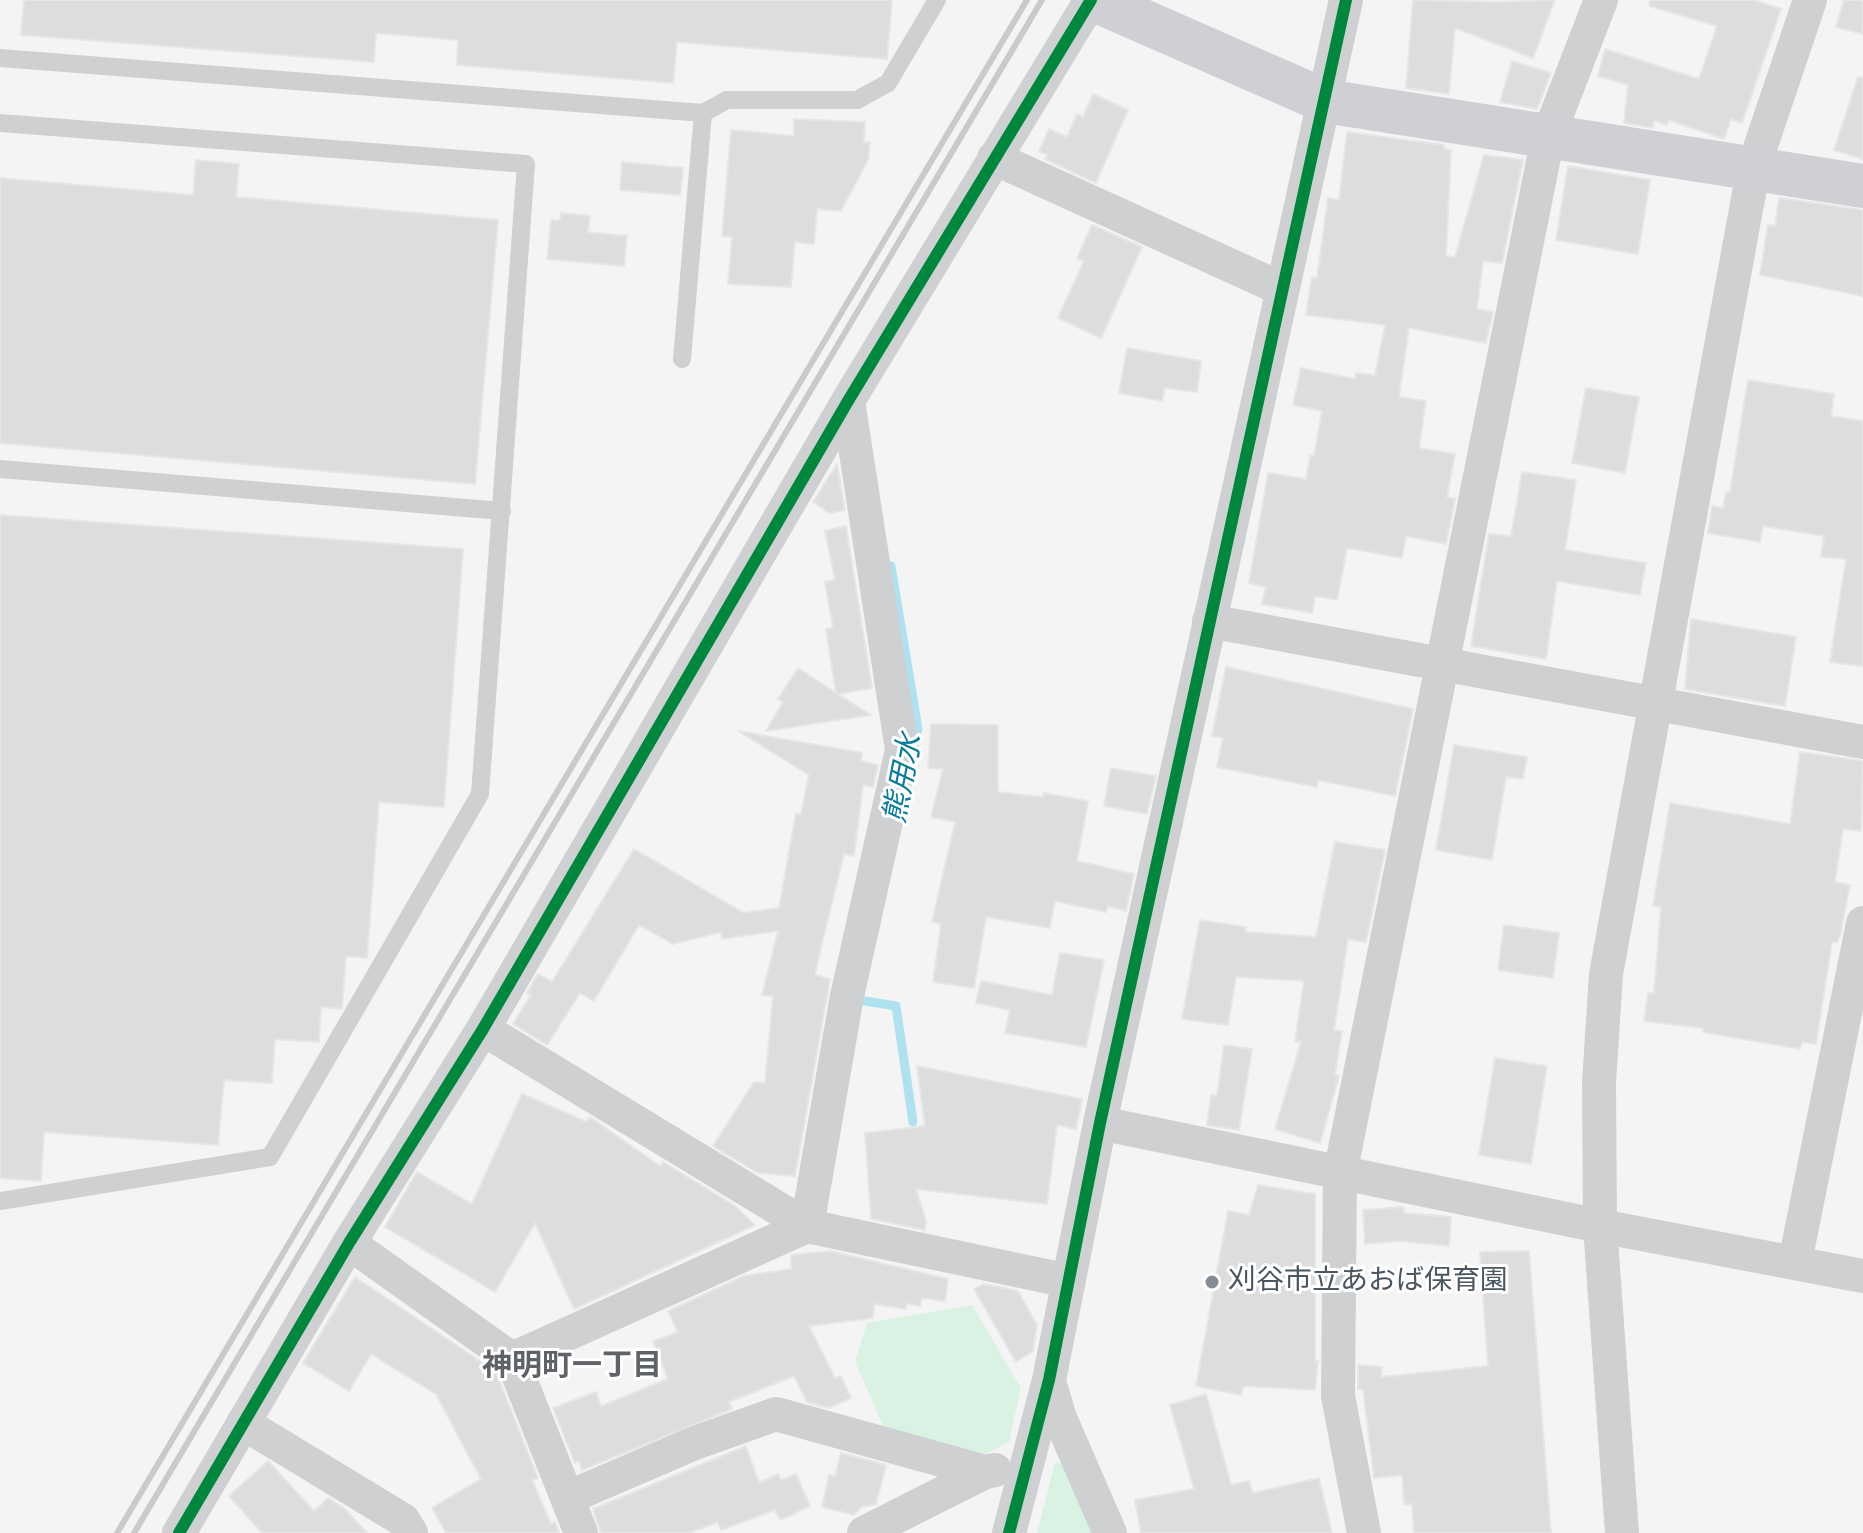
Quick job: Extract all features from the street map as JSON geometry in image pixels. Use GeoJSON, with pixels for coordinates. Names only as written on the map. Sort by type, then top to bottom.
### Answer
{"type":"FeatureCollection","features":[{"type":"Feature","properties":{"kind":"street"},"geometry":{"type":"LineString","coordinates":[[179,1533],[349,1243],[483,1029],[848,401],[1093,0],[1325,101],[1754,166],[1863,186]]}},
{"type":"Feature","properties":{"kind":"street"},"geometry":{"type":"LineString","coordinates":[[1009,1533],[1049,1380],[1100,1123],[1346,0]]}},
{"type":"Feature","properties":{"kind":"street"},"geometry":{"type":"LineString","coordinates":[[1364,1533],[1338,1396],[1340,1174],[1548,137],[1601,0]]}},
{"type":"Feature","properties":{"kind":"street"},"geometry":{"type":"LineString","coordinates":[[1622,1533],[1600,1226],[1599,1083],[1606,974],[1754,166],[1810,0]]}},
{"type":"Feature","properties":{"kind":"street"},"geometry":{"type":"LineString","coordinates":[[994,158],[1282,289]]}},
{"type":"Feature","properties":{"kind":"street"},"geometry":{"type":"LineString","coordinates":[[807,1226],[847,996],[902,750],[848,401]]}},
{"type":"Feature","properties":{"kind":"street"},"geometry":{"type":"LineString","coordinates":[[1209,621],[1863,742]]}},
{"type":"Feature","properties":{"kind":"street"},"geometry":{"type":"LineString","coordinates":[[1795,1262],[1863,923]]}},
{"type":"Feature","properties":{"kind":"street"},"geometry":{"type":"LineString","coordinates":[[483,1029],[807,1226],[1069,1281]]}},
{"type":"Feature","properties":{"kind":"street"},"geometry":{"type":"LineString","coordinates":[[1100,1123],[1340,1174],[1863,1276]]}},
{"type":"Feature","properties":{"kind":"street"},"geometry":{"type":"LineString","coordinates":[[512,1359],[807,1226]]}},
{"type":"Feature","properties":{"kind":"street"},"geometry":{"type":"LineString","coordinates":[[349,1243],[512,1359],[581,1533]]}},
{"type":"Feature","properties":{"kind":"street"},"geometry":{"type":"LineString","coordinates":[[1049,1380],[1060,1418],[1110,1533]]}},
{"type":"Feature","properties":{"kind":"street"},"geometry":{"type":"LineString","coordinates":[[567,1498],[695,1443],[776,1414],[985,1472]]}},
{"type":"Feature","properties":{"kind":"street"},"geometry":{"type":"LineString","coordinates":[[243,1423],[403,1520],[411,1533]]}},
{"type":"Feature","properties":{"kind":"street"},"geometry":{"type":"LineString","coordinates":[[864,1533],[985,1472],[1027,1465]]}},
{"type":"Feature","properties":{"kind":"lane"},"geometry":{"type":"LineString","coordinates":[[0,58],[703,113],[727,100],[857,100],[888,83],[937,0]]}},
{"type":"Feature","properties":{"kind":"lane"},"geometry":{"type":"LineString","coordinates":[[682,359],[703,113]]}},
{"type":"Feature","properties":{"kind":"lane"},"geometry":{"type":"LineString","coordinates":[[0,123],[526,164],[480,794],[270,1157],[0,1201]]}},
{"type":"Feature","properties":{"kind":"lane"},"geometry":{"type":"LineString","coordinates":[[0,469],[502,511]]}},
{"type":"Feature","properties":{"kind":"green space"},"geometry":{"type":"Polygon","coordinates":[[[972,1305],[1021,1388],[1009,1442],[986,1454],[885,1430],[855,1362],[867,1323],[972,1305]]]}},
{"type":"Feature","properties":{"kind":"green space"},"geometry":{"type":"Polygon","coordinates":[[[1055,1462],[1066,1463],[1097,1533],[1037,1533],[1055,1462]]]}},
{"type":"Feature","properties":{"kind":"building"},"geometry":{"type":"Polygon","coordinates":[[[24,0],[892,0],[887,59],[677,42],[673,83],[457,65],[458,40],[376,33],[374,62],[21,35],[24,0]]]}},
{"type":"Feature","properties":{"kind":"building"},"geometry":{"type":"Polygon","coordinates":[[[1413,0],[1555,0],[1533,58],[1455,28],[1449,94],[1406,88],[1413,0]]]}},
{"type":"Feature","properties":{"kind":"building"},"geometry":{"type":"Polygon","coordinates":[[[1650,0],[1754,0],[1781,9],[1742,123],[1731,119],[1724,139],[1669,120],[1667,125],[1654,120],[1653,128],[1624,123],[1628,85],[1598,76],[1605,49],[1699,79],[1717,26],[1649,6],[1650,0]]]}},
{"type":"Feature","properties":{"kind":"building"},"geometry":{"type":"Polygon","coordinates":[[[1844,0],[1863,0],[1863,34],[1836,27],[1844,0]]]}},
{"type":"Feature","properties":{"kind":"building"},"geometry":{"type":"Polygon","coordinates":[[[1512,61],[1551,73],[1537,109],[1500,102],[1512,61]]]}},
{"type":"Feature","properties":{"kind":"building"},"geometry":{"type":"Polygon","coordinates":[[[1858,77],[1863,78],[1863,159],[1834,150],[1858,77]]]}},
{"type":"Feature","properties":{"kind":"building"},"geometry":{"type":"Polygon","coordinates":[[[1093,94],[1128,110],[1096,183],[1045,159],[1048,155],[1039,151],[1049,129],[1067,137],[1077,114],[1083,117],[1093,94]]]}},
{"type":"Feature","properties":{"kind":"building"},"geometry":{"type":"Polygon","coordinates":[[[794,119],[865,122],[864,142],[870,142],[868,160],[841,211],[817,209],[814,244],[795,242],[791,287],[728,284],[732,237],[722,236],[731,130],[794,136],[794,119]]]}},
{"type":"Feature","properties":{"kind":"building"},"geometry":{"type":"Polygon","coordinates":[[[1347,132],[1444,145],[1444,149],[1451,150],[1446,256],[1455,257],[1484,155],[1523,160],[1502,263],[1483,261],[1477,309],[1493,312],[1486,343],[1409,328],[1399,397],[1426,401],[1419,448],[1455,454],[1447,497],[1455,499],[1446,544],[1406,536],[1402,558],[1347,548],[1337,600],[1315,596],[1312,613],[1262,604],[1266,587],[1249,583],[1268,473],[1306,479],[1310,455],[1314,456],[1322,411],[1293,405],[1301,368],[1355,379],[1356,373],[1375,375],[1385,325],[1306,315],[1312,277],[1317,278],[1328,198],[1339,200],[1347,132]]]}},
{"type":"Feature","properties":{"kind":"building"},"geometry":{"type":"Polygon","coordinates":[[[196,160],[239,164],[236,197],[498,220],[475,484],[0,443],[0,178],[193,195],[196,160]]]}},
{"type":"Feature","properties":{"kind":"building"},"geometry":{"type":"Polygon","coordinates":[[[622,162],[683,168],[680,195],[620,190],[622,162]]]}},
{"type":"Feature","properties":{"kind":"building"},"geometry":{"type":"Polygon","coordinates":[[[1568,166],[1650,180],[1638,254],[1556,240],[1568,166]]]}},
{"type":"Feature","properties":{"kind":"building"},"geometry":{"type":"Polygon","coordinates":[[[1779,198],[1863,210],[1863,296],[1760,275],[1768,225],[1775,226],[1779,198]]]}},
{"type":"Feature","properties":{"kind":"building"},"geometry":{"type":"Polygon","coordinates":[[[561,213],[590,216],[588,232],[627,236],[624,266],[547,259],[551,220],[560,221],[561,213]]]}},
{"type":"Feature","properties":{"kind":"building"},"geometry":{"type":"Polygon","coordinates":[[[1092,225],[1142,247],[1101,338],[1058,318],[1084,261],[1077,258],[1092,225]]]}},
{"type":"Feature","properties":{"kind":"building"},"geometry":{"type":"Polygon","coordinates":[[[1127,348],[1201,361],[1197,392],[1165,388],[1162,401],[1119,393],[1127,348]]]}},
{"type":"Feature","properties":{"kind":"building"},"geometry":{"type":"Polygon","coordinates":[[[1748,380],[1834,394],[1831,416],[1863,421],[1863,666],[1830,662],[1846,559],[1821,557],[1824,536],[1763,526],[1760,542],[1708,533],[1712,506],[1723,508],[1726,492],[1730,492],[1748,380]]]}},
{"type":"Feature","properties":{"kind":"building"},"geometry":{"type":"Polygon","coordinates":[[[1586,388],[1639,397],[1625,473],[1572,463],[1586,388]]]}},
{"type":"Feature","properties":{"kind":"building"},"geometry":{"type":"Polygon","coordinates":[[[837,464],[845,510],[829,513],[813,502],[837,464]]]}},
{"type":"Feature","properties":{"kind":"building"},"geometry":{"type":"Polygon","coordinates":[[[1522,472],[1576,480],[1565,550],[1646,563],[1640,595],[1557,581],[1546,659],[1471,646],[1489,534],[1511,536],[1522,472]]]}},
{"type":"Feature","properties":{"kind":"building"},"geometry":{"type":"Polygon","coordinates":[[[0,515],[463,549],[444,807],[379,802],[367,958],[346,956],[342,1009],[321,1007],[319,1042],[275,1039],[272,1083],[224,1080],[218,1145],[44,1132],[41,1181],[0,1178],[0,515]]]}},
{"type":"Feature","properties":{"kind":"building"},"geometry":{"type":"Polygon","coordinates":[[[846,526],[872,688],[838,694],[871,715],[766,731],[783,702],[778,699],[798,668],[836,693],[826,629],[833,628],[825,582],[835,580],[825,531],[846,526]]]}},
{"type":"Feature","properties":{"kind":"building"},"geometry":{"type":"Polygon","coordinates":[[[1691,619],[1796,637],[1785,706],[1685,689],[1691,619]]]}},
{"type":"Feature","properties":{"kind":"building"},"geometry":{"type":"Polygon","coordinates":[[[1226,667],[1413,709],[1395,796],[1318,780],[1317,787],[1217,767],[1223,738],[1212,736],[1226,667]]]}},
{"type":"Feature","properties":{"kind":"building"},"geometry":{"type":"Polygon","coordinates":[[[931,724],[998,725],[998,792],[1043,797],[1044,793],[1088,801],[1077,861],[1134,874],[1126,911],[1108,906],[1106,912],[1055,901],[1050,928],[986,917],[974,988],[933,982],[941,924],[932,922],[955,822],[931,817],[943,769],[928,768],[931,724]]]}},
{"type":"Feature","properties":{"kind":"building"},"geometry":{"type":"Polygon","coordinates":[[[738,731],[862,753],[861,761],[878,765],[873,787],[863,785],[854,856],[844,854],[818,960],[815,975],[830,979],[795,1176],[758,1173],[713,1146],[754,1082],[765,1083],[773,996],[762,995],[778,931],[722,939],[721,932],[673,944],[639,925],[594,1001],[580,993],[547,1045],[513,1024],[531,995],[527,993],[538,974],[552,982],[634,849],[744,913],[779,908],[796,813],[801,814],[809,775],[738,731]]]}},
{"type":"Feature","properties":{"kind":"building"},"geometry":{"type":"Polygon","coordinates":[[[1454,745],[1527,757],[1523,779],[1506,777],[1492,860],[1436,850],[1454,745]]]}},
{"type":"Feature","properties":{"kind":"building"},"geometry":{"type":"Polygon","coordinates":[[[1800,752],[1863,761],[1861,831],[1843,829],[1835,882],[1850,885],[1840,936],[1837,942],[1832,942],[1816,1044],[1802,1042],[1800,1049],[1703,1032],[1703,1028],[1644,1021],[1648,993],[1654,993],[1661,907],[1653,906],[1670,803],[1790,824],[1800,752]]]}},
{"type":"Feature","properties":{"kind":"building"},"geometry":{"type":"Polygon","coordinates":[[[1111,768],[1156,776],[1147,814],[1104,806],[1111,768]]]}},
{"type":"Feature","properties":{"kind":"building"},"geometry":{"type":"Polygon","coordinates":[[[1335,842],[1385,850],[1366,942],[1348,939],[1334,1030],[1342,1031],[1335,1075],[1339,1076],[1320,1143],[1275,1129],[1301,1042],[1295,1041],[1304,981],[1236,977],[1228,1025],[1182,1019],[1200,920],[1246,927],[1245,932],[1316,937],[1335,842]]]}},
{"type":"Feature","properties":{"kind":"building"},"geometry":{"type":"Polygon","coordinates":[[[1504,925],[1559,933],[1553,978],[1498,970],[1504,925]]]}},
{"type":"Feature","properties":{"kind":"building"},"geometry":{"type":"Polygon","coordinates":[[[1060,953],[1104,960],[1086,1047],[1005,1033],[1010,1010],[976,1003],[981,981],[1052,995],[1060,953]]]}},
{"type":"Feature","properties":{"kind":"building"},"geometry":{"type":"Polygon","coordinates":[[[1224,1045],[1252,1049],[1239,1130],[1207,1125],[1211,1095],[1217,1096],[1224,1045]]]}},
{"type":"Feature","properties":{"kind":"building"},"geometry":{"type":"Polygon","coordinates":[[[1495,1058],[1547,1066],[1531,1164],[1479,1155],[1495,1058]]]}},
{"type":"Feature","properties":{"kind":"building"},"geometry":{"type":"Polygon","coordinates":[[[917,1066],[1082,1099],[1076,1129],[1057,1125],[1047,1204],[916,1189],[926,1221],[925,1230],[871,1219],[865,1133],[925,1126],[917,1066]]]}},
{"type":"Feature","properties":{"kind":"building"},"geometry":{"type":"Polygon","coordinates":[[[522,1094],[587,1122],[590,1117],[660,1166],[663,1162],[735,1206],[755,1225],[574,1309],[535,1223],[495,1292],[385,1227],[417,1172],[472,1204],[522,1094]]]}},
{"type":"Feature","properties":{"kind":"building"},"geometry":{"type":"Polygon","coordinates":[[[1258,1185],[1315,1194],[1315,1361],[1318,1361],[1315,1390],[1244,1386],[1241,1395],[1196,1386],[1228,1211],[1249,1215],[1258,1185]]]}},
{"type":"Feature","properties":{"kind":"building"},"geometry":{"type":"Polygon","coordinates":[[[1403,1207],[1404,1213],[1451,1217],[1449,1246],[1400,1241],[1365,1244],[1363,1210],[1403,1207]]]}},
{"type":"Feature","properties":{"kind":"building"},"geometry":{"type":"Polygon","coordinates":[[[830,1251],[948,1279],[945,1301],[922,1298],[920,1306],[907,1304],[906,1309],[874,1304],[873,1318],[809,1326],[835,1378],[841,1376],[851,1398],[829,1408],[807,1402],[794,1376],[729,1402],[732,1409],[582,1470],[579,1461],[575,1463],[553,1408],[596,1392],[601,1406],[668,1379],[653,1341],[678,1332],[668,1311],[744,1276],[791,1269],[791,1255],[830,1251]]]}},
{"type":"Feature","properties":{"kind":"building"},"geometry":{"type":"Polygon","coordinates":[[[1529,1251],[1551,1533],[1414,1533],[1412,1504],[1404,1504],[1402,1475],[1374,1478],[1363,1390],[1358,1389],[1358,1365],[1382,1367],[1381,1377],[1488,1366],[1480,1252],[1529,1251]]]}},
{"type":"Feature","properties":{"kind":"building"},"geometry":{"type":"Polygon","coordinates":[[[355,1277],[496,1372],[538,1478],[532,1480],[551,1524],[555,1522],[559,1533],[446,1533],[432,1508],[481,1479],[436,1394],[371,1354],[349,1391],[303,1363],[355,1277]]]}},
{"type":"Feature","properties":{"kind":"building"},"geometry":{"type":"Polygon","coordinates":[[[984,1284],[1018,1291],[1037,1325],[1033,1351],[1016,1362],[974,1289],[984,1284]]]}},
{"type":"Feature","properties":{"kind":"building"},"geometry":{"type":"Polygon","coordinates":[[[1206,1394],[1231,1485],[1249,1481],[1253,1493],[1319,1478],[1332,1533],[1141,1533],[1135,1500],[1194,1489],[1170,1405],[1206,1394]]]}},
{"type":"Feature","properties":{"kind":"building"},"geometry":{"type":"Polygon","coordinates":[[[746,1446],[759,1483],[778,1474],[781,1480],[796,1474],[810,1506],[780,1520],[775,1510],[721,1530],[718,1522],[689,1533],[601,1533],[593,1509],[746,1446]]]}},
{"type":"Feature","properties":{"kind":"building"},"geometry":{"type":"Polygon","coordinates":[[[841,1453],[886,1465],[876,1504],[861,1507],[854,1515],[822,1507],[829,1475],[835,1476],[841,1453]]]}},
{"type":"Feature","properties":{"kind":"building"},"geometry":{"type":"Polygon","coordinates":[[[268,1461],[314,1511],[328,1498],[344,1508],[367,1533],[262,1533],[229,1496],[268,1461]]]}},
{"type":"Feature","properties":{"kind":"waterway","name":"熊用水"},"geometry":{"type":"LineString","coordinates":[[891,566],[918,729],[914,745]]}},
{"type":"Feature","properties":{"kind":"waterway","name":"熊用水"},"geometry":{"type":"LineString","coordinates":[[860,994],[859,1000],[896,1006],[913,1122]]}},
{"type":"Feature","properties":{"kind":"railway"},"geometry":{"type":"LineString","coordinates":[[117,1533],[1027,0]]}},
{"type":"Feature","properties":{"kind":"railway"},"geometry":{"type":"LineString","coordinates":[[134,1533],[1042,0]]}},
{"type":"Feature","properties":{"kind":"cycle path"},"geometry":{"type":"LineString","coordinates":[[179,1533],[349,1243],[483,1029],[848,401],[1091,0]]}},
{"type":"Feature","properties":{"kind":"cycle path"},"geometry":{"type":"LineString","coordinates":[[1009,1533],[1049,1380],[1100,1123],[1346,0]]}},
{"type":"Feature","properties":{"kind":"place","name":"刈谷市立あおば保育園"},"geometry":{"type":"Point","coordinates":[1212,1282]}},
{"type":"Feature","properties":{"kind":"district","name":"神明町一丁目"},"geometry":{"type":"Point","coordinates":[572,1368]}}]}
